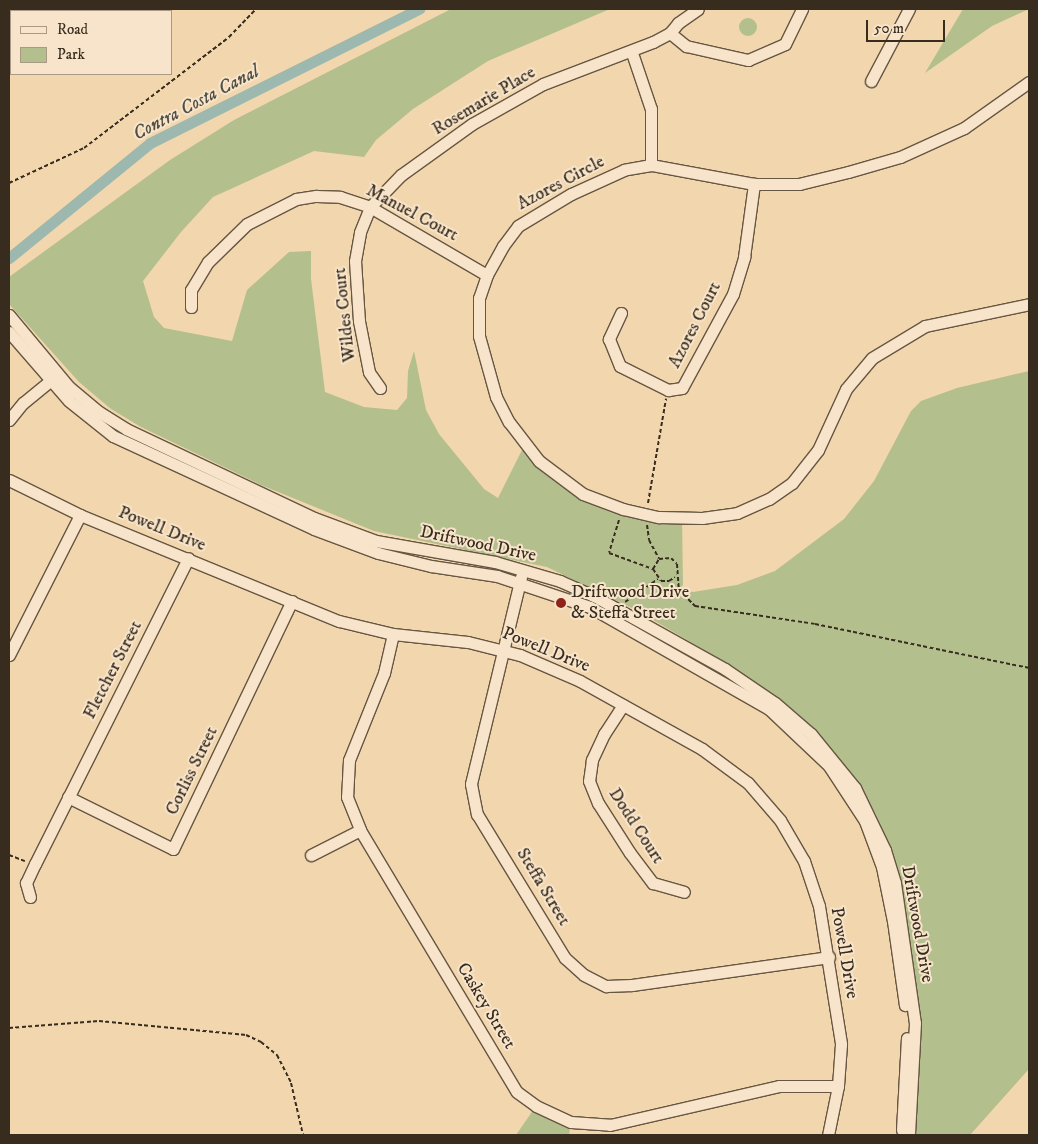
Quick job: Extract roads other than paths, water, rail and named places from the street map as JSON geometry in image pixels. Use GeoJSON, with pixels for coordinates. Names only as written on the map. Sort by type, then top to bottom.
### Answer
{"type":"FeatureCollection","features":[{"type":"Feature","properties":{"kind":"street","name":"Rosemarie Place"},"geometry":{"type":"LineString","coordinates":[[370,207],[402,175],[472,124],[543,84],[632,53],[670,33],[678,23],[698,9]]}},
{"type":"Feature","properties":{"kind":"street"},"geometry":{"type":"LineString","coordinates":[[670,33],[686,46],[748,60],[785,44],[802,9]]}},
{"type":"Feature","properties":{"kind":"street"},"geometry":{"type":"LineString","coordinates":[[871,81],[909,9]]}},
{"type":"Feature","properties":{"kind":"street"},"geometry":{"type":"LineString","coordinates":[[632,53],[651,109],[651,165]]}},
{"type":"Feature","properties":{"kind":"street","name":"Azores Circle"},"geometry":{"type":"LineString","coordinates":[[1029,82],[964,128],[900,157],[799,184],[754,184],[651,165],[624,170],[570,194],[518,226],[487,275],[480,298],[479,336],[486,368],[509,422],[539,461],[583,494],[623,509],[645,515],[711,517],[737,513],[769,499],[792,484],[818,450],[846,388],[872,358],[926,326],[1029,304]]}},
{"type":"Feature","properties":{"kind":"street","name":"Azores Court"},"geometry":{"type":"LineString","coordinates":[[621,313],[609,339],[620,366],[668,390],[682,388],[733,294],[744,257],[754,184]]}},
{"type":"Feature","properties":{"kind":"street","name":"Manuel Court"},"geometry":{"type":"LineString","coordinates":[[191,307],[191,290],[208,262],[247,224],[296,199],[316,196],[340,197],[370,207],[487,275]]}},
{"type":"Feature","properties":{"kind":"street","name":"Wildes Court"},"geometry":{"type":"LineString","coordinates":[[370,207],[360,232],[355,261],[359,322],[369,372],[380,388]]}},
{"type":"Feature","properties":{"kind":"street","name":"Driftwood Drive"},"geometry":{"type":"LineString","coordinates":[[9,315],[55,377],[69,401],[114,436],[314,529],[378,553],[520,583],[590,606],[665,647],[769,709],[829,766],[865,821],[882,867],[893,921],[908,1026],[902,1135]]}},
{"type":"Feature","properties":{"kind":"street","name":"Driftwood Drive"},"geometry":{"type":"LineString","coordinates":[[9,332],[55,377],[98,412],[126,429],[314,518],[376,541],[522,569],[560,581],[615,607],[673,638],[775,703],[812,734],[855,788],[885,850],[903,928],[915,1023],[909,1135]]}},
{"type":"Feature","properties":{"kind":"street"},"geometry":{"type":"LineString","coordinates":[[9,420],[55,377]]}},
{"type":"Feature","properties":{"kind":"street","name":"Powell Drive"},"geometry":{"type":"LineString","coordinates":[[9,480],[80,516],[188,558],[339,621],[394,634],[503,649],[580,681],[702,749],[748,783],[780,820],[804,861],[819,906],[829,957],[841,1044],[838,1086],[828,1135]]}},
{"type":"Feature","properties":{"kind":"street"},"geometry":{"type":"LineString","coordinates":[[9,655],[80,516]]}},
{"type":"Feature","properties":{"kind":"street","name":"Fletcher Street"},"geometry":{"type":"LineString","coordinates":[[30,897],[26,883],[34,864],[188,558]]}},
{"type":"Feature","properties":{"kind":"street","name":"Steffa Street"},"geometry":{"type":"LineString","coordinates":[[522,569],[471,784],[477,814],[564,958],[584,975],[606,986],[632,985],[829,957]]}},
{"type":"Feature","properties":{"kind":"street","name":"Corliss Street"},"geometry":{"type":"LineString","coordinates":[[68,797],[174,849],[292,601]]}},
{"type":"Feature","properties":{"kind":"street","name":"Caskey Street"},"geometry":{"type":"LineString","coordinates":[[394,634],[384,673],[349,760],[347,797],[360,830],[517,1092],[536,1106],[571,1122],[610,1125],[779,1086],[838,1086]]}},
{"type":"Feature","properties":{"kind":"street","name":"Dodd Court"},"geometry":{"type":"LineString","coordinates":[[623,705],[596,751],[589,781],[598,803],[630,854],[653,883],[684,892]]}},
{"type":"Feature","properties":{"kind":"street"},"geometry":{"type":"LineString","coordinates":[[311,855],[360,830]]}},
{"type":"Feature","properties":{"kind":"waterway","name":"Contra Costa Canal"},"geometry":{"type":"LineString","coordinates":[[9,258],[150,143],[419,9]]}},
{"type":"Feature","properties":{"kind":"place","name":"Driftwood Drive & Steffa Street"},"geometry":{"type":"Point","coordinates":[561,603]}}]}
